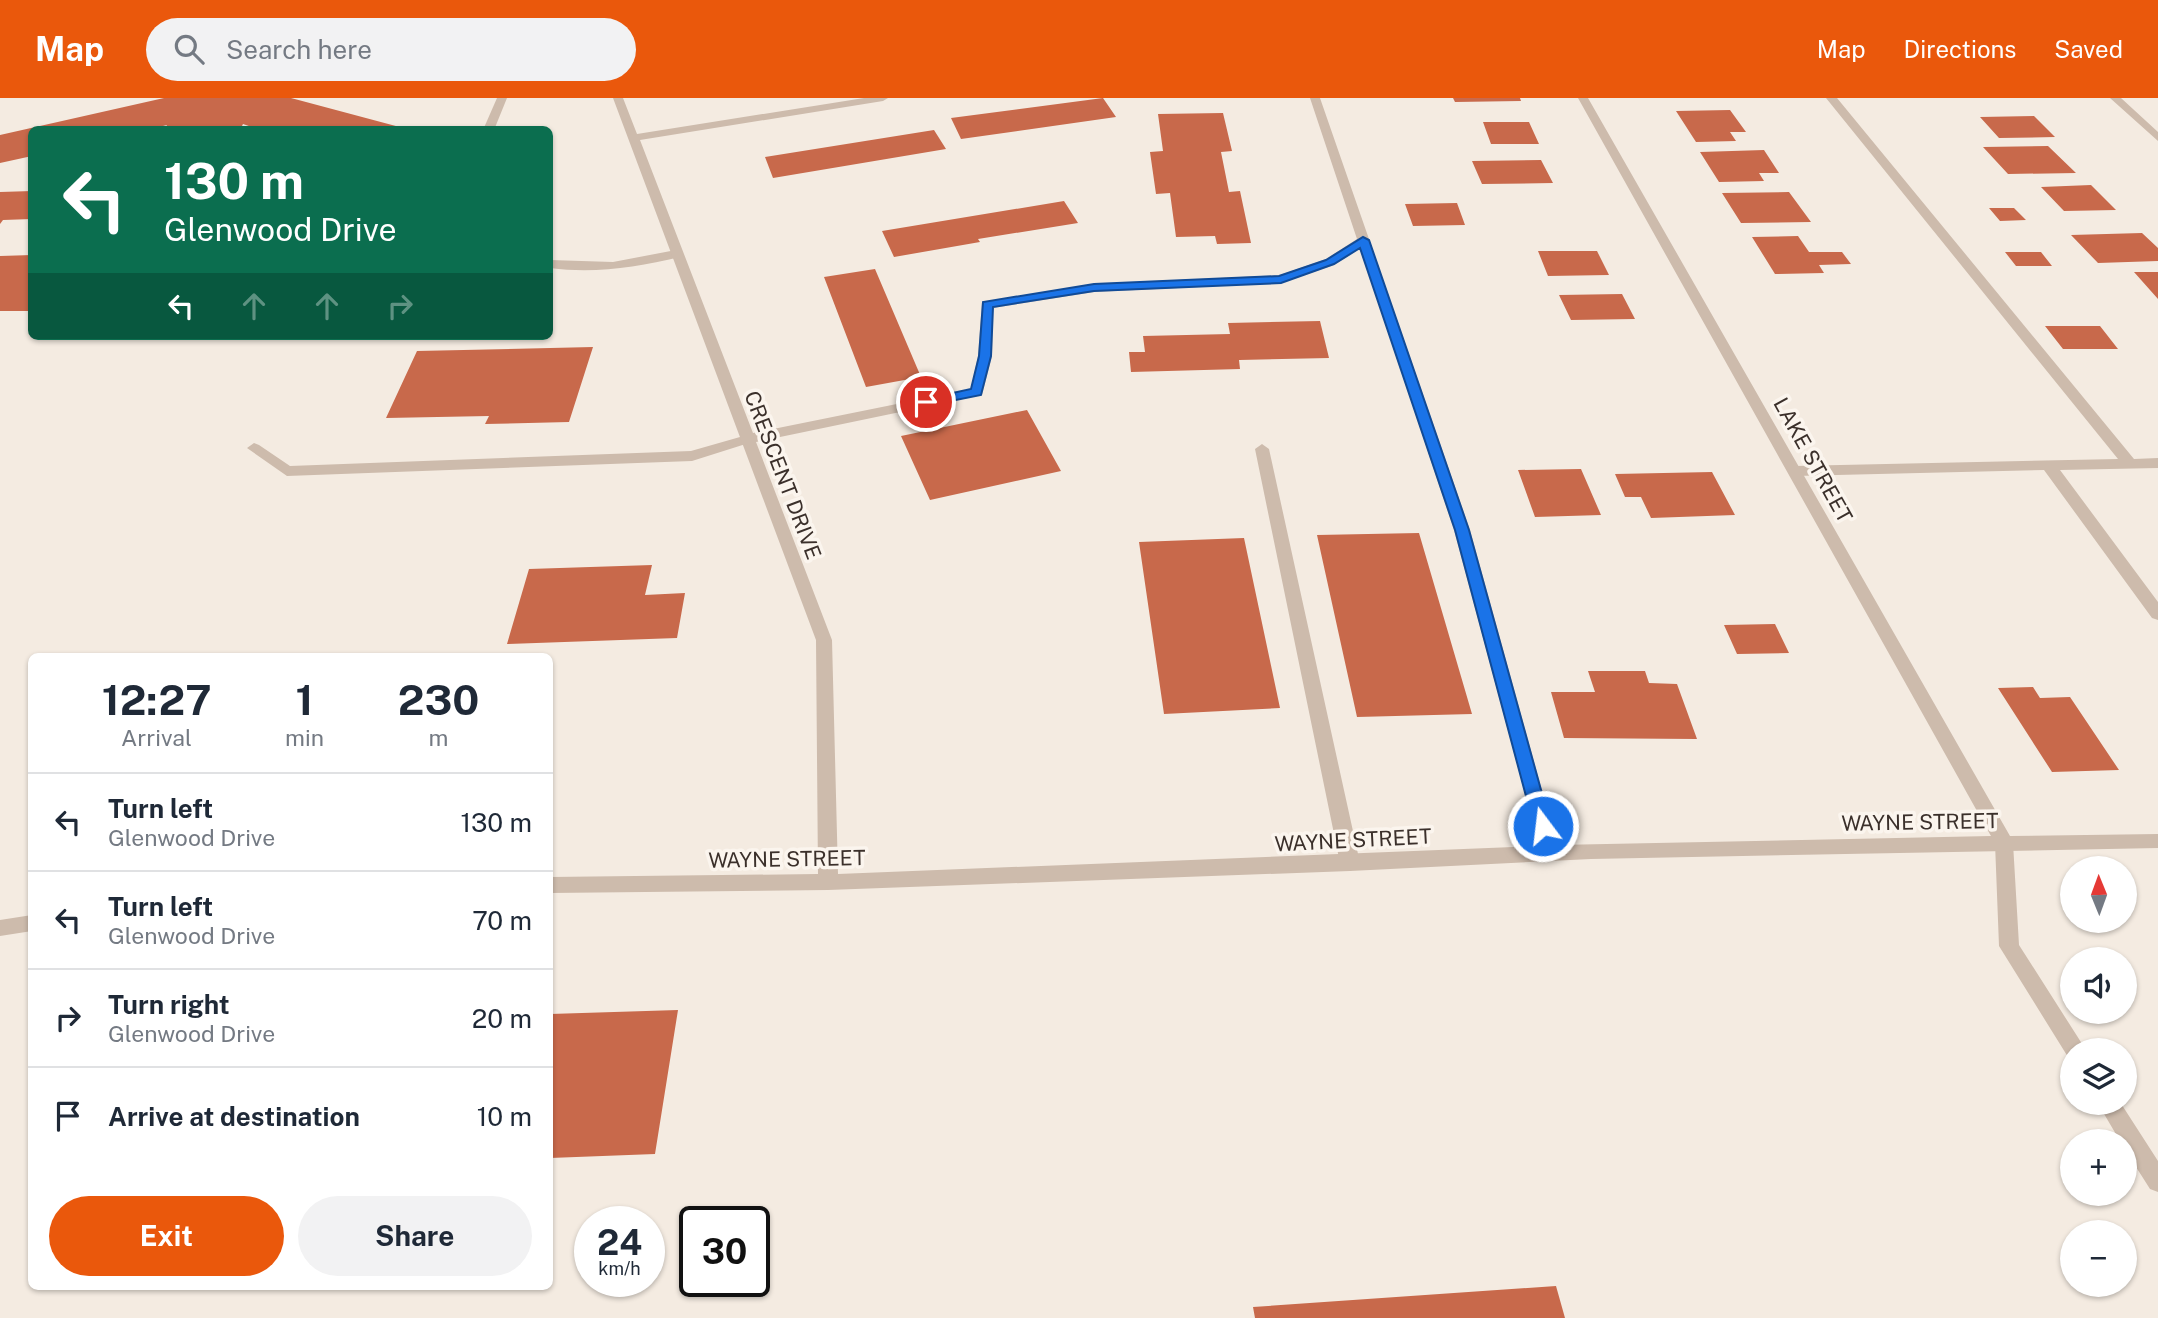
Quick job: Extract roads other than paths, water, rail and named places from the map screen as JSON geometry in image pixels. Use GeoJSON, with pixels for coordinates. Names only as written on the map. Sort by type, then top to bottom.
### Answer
{"type":"FeatureCollection","features":[{"type":"Feature","properties":{"kind":"street"},"geometry":{"type":"LineString","coordinates":[[490,126],[502,98]]}},
{"type":"Feature","properties":{"kind":"street","name":"CRESCENT DRIVE"},"geometry":{"type":"LineString","coordinates":[[618,98],[824,640],[828,882]]}},
{"type":"Feature","properties":{"kind":"street"},"geometry":{"type":"LineString","coordinates":[[632,138],[709,128],[883,98]]}},
{"type":"Feature","properties":{"kind":"street"},"geometry":{"type":"LineString","coordinates":[[1315,98],[1462,530],[1550,853]]}},
{"type":"Feature","properties":{"kind":"street","name":"LAKE STREET"},"geometry":{"type":"LineString","coordinates":[[1583,98],[2004,843]]}},
{"type":"Feature","properties":{"kind":"street"},"geometry":{"type":"LineString","coordinates":[[1830,98],[2129,463]]}},
{"type":"Feature","properties":{"kind":"street"},"geometry":{"type":"LineString","coordinates":[[2115,98],[2158,138]]}},
{"type":"Feature","properties":{"kind":"street"},"geometry":{"type":"LineString","coordinates":[[254,448],[287,471],[692,456],[747,439],[977,392],[985,356],[987,304],[1094,288],[1281,279],[1330,262],[1363,240]]}},
{"type":"Feature","properties":{"kind":"street"},"geometry":{"type":"LineString","coordinates":[[553,264],[582,269],[628,266],[676,254]]}},
{"type":"Feature","properties":{"kind":"street"},"geometry":{"type":"LineString","coordinates":[[1262,449],[1350,863]]}},
{"type":"Feature","properties":{"kind":"street"},"geometry":{"type":"LineString","coordinates":[[1795,471],[2158,463]]}},
{"type":"Feature","properties":{"kind":"street"},"geometry":{"type":"LineString","coordinates":[[2049,466],[2158,614]]}},
{"type":"Feature","properties":{"kind":"street","name":"WAYNE STREET"},"geometry":{"type":"LineString","coordinates":[[553,885],[828,882],[1550,853],[2158,841]]}},
{"type":"Feature","properties":{"kind":"street"},"geometry":{"type":"LineString","coordinates":[[2004,843],[2009,946],[2067,1038]]}},
{"type":"Feature","properties":{"kind":"street"},"geometry":{"type":"LineString","coordinates":[[0,928],[28,924]]}},
{"type":"Feature","properties":{"kind":"street"},"geometry":{"type":"LineString","coordinates":[[2116,1115],[2158,1181]]}}]}
